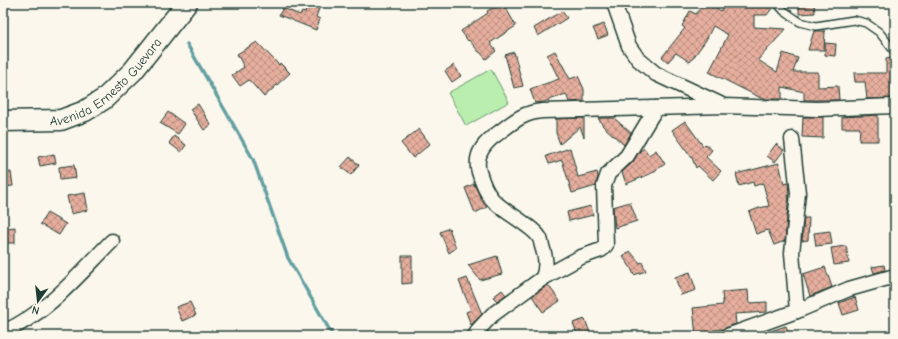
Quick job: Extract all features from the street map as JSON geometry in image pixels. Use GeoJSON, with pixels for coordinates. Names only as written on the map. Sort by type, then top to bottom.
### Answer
{"type":"FeatureCollection","features":[{"type":"Feature","properties":{"kind":"main road","name":"Avenida Ernesto Guevara"},"geometry":{"type":"LineString","coordinates":[[3,121],[62,120],[85,111],[104,99],[133,72],[187,3]]}},
{"type":"Feature","properties":{"kind":"street"},"geometry":{"type":"LineString","coordinates":[[614,3],[630,46],[638,59],[656,74],[724,106]]}},
{"type":"Feature","properties":{"kind":"street"},"geometry":{"type":"LineString","coordinates":[[543,278],[546,268],[546,258],[539,237],[515,216],[498,206],[490,198],[484,188],[477,166],[481,149],[488,140],[524,115],[532,112],[724,106],[817,109],[895,106]]}},
{"type":"Feature","properties":{"kind":"street"},"geometry":{"type":"LineString","coordinates":[[475,336],[479,329],[492,315],[543,278],[581,257],[601,250],[606,245],[604,186],[608,174],[627,156],[656,108]]}},
{"type":"Feature","properties":{"kind":"street"},"geometry":{"type":"LineString","coordinates":[[792,139],[798,193],[792,253],[797,311]]}},
{"type":"Feature","properties":{"kind":"street"},"geometry":{"type":"LineString","coordinates":[[3,332],[15,327],[46,306],[112,241]]}},
{"type":"Feature","properties":{"kind":"street"},"geometry":{"type":"LineString","coordinates":[[727,336],[797,311],[849,289],[895,276]]}},
{"type":"Feature","properties":{"kind":"lane"},"geometry":{"type":"LineString","coordinates":[[777,3],[784,11],[800,22],[816,26],[854,20],[866,23],[879,32],[895,52]]}},
{"type":"Feature","properties":{"kind":"green space"},"geometry":{"type":"Polygon","coordinates":[[[491,69],[509,102],[466,126],[448,93],[491,69]]]}},
{"type":"Feature","properties":{"kind":"building"},"geometry":{"type":"Polygon","coordinates":[[[308,3],[321,3],[316,17],[320,19],[316,30],[279,15],[283,8],[300,15],[302,12],[305,13],[308,3]]]}},
{"type":"Feature","properties":{"kind":"building"},"geometry":{"type":"Polygon","coordinates":[[[503,3],[516,26],[490,43],[496,51],[486,59],[469,40],[468,41],[461,31],[488,13],[487,11],[503,3]]]}},
{"type":"Feature","properties":{"kind":"building"},"geometry":{"type":"Polygon","coordinates":[[[704,3],[709,3],[721,11],[727,3],[767,3],[773,7],[767,15],[754,15],[754,27],[786,29],[758,60],[777,72],[783,53],[798,58],[793,72],[818,72],[818,87],[838,86],[839,100],[804,100],[804,92],[782,87],[782,99],[763,99],[709,72],[728,35],[713,26],[706,40],[690,62],[676,53],[668,62],[662,57],[685,28],[682,26],[690,11],[696,14],[704,3]]]}},
{"type":"Feature","properties":{"kind":"building"},"geometry":{"type":"Polygon","coordinates":[[[799,3],[814,3],[815,13],[799,14],[799,3]]]}},
{"type":"Feature","properties":{"kind":"building"},"geometry":{"type":"Polygon","coordinates":[[[562,11],[567,18],[538,36],[534,28],[562,11]]]}},
{"type":"Feature","properties":{"kind":"building"},"geometry":{"type":"Polygon","coordinates":[[[604,24],[608,35],[598,39],[593,28],[604,24]]]}},
{"type":"Feature","properties":{"kind":"building"},"geometry":{"type":"Polygon","coordinates":[[[814,31],[825,31],[824,50],[808,50],[814,31]]]}},
{"type":"Feature","properties":{"kind":"building"},"geometry":{"type":"Polygon","coordinates":[[[257,42],[279,65],[280,63],[290,73],[264,97],[249,80],[240,86],[232,75],[244,67],[237,54],[257,42]]]}},
{"type":"Feature","properties":{"kind":"building"},"geometry":{"type":"Polygon","coordinates":[[[825,43],[836,44],[835,56],[825,55],[825,43]]]}},
{"type":"Feature","properties":{"kind":"building"},"geometry":{"type":"Polygon","coordinates":[[[555,51],[570,79],[578,76],[584,89],[584,101],[569,102],[566,94],[544,102],[535,103],[530,89],[559,79],[547,55],[555,51]]]}},
{"type":"Feature","properties":{"kind":"building"},"geometry":{"type":"Polygon","coordinates":[[[514,52],[523,86],[514,88],[505,55],[514,52]]]}},
{"type":"Feature","properties":{"kind":"building"},"geometry":{"type":"Polygon","coordinates":[[[895,57],[895,98],[867,99],[865,82],[855,82],[854,73],[886,73],[886,59],[895,57]]]}},
{"type":"Feature","properties":{"kind":"building"},"geometry":{"type":"Polygon","coordinates":[[[454,65],[461,76],[452,82],[445,71],[454,65]]]}},
{"type":"Feature","properties":{"kind":"building"},"geometry":{"type":"Polygon","coordinates":[[[198,104],[211,125],[204,130],[190,109],[198,104]]]}},
{"type":"Feature","properties":{"kind":"building"},"geometry":{"type":"Polygon","coordinates":[[[168,112],[185,124],[178,134],[160,123],[168,112]]]}},
{"type":"Feature","properties":{"kind":"building"},"geometry":{"type":"Polygon","coordinates":[[[878,115],[878,141],[859,141],[860,128],[842,128],[842,117],[878,115]]]}},
{"type":"Feature","properties":{"kind":"building"},"geometry":{"type":"Polygon","coordinates":[[[803,117],[823,117],[823,138],[802,137],[803,117]]]}},
{"type":"Feature","properties":{"kind":"building"},"geometry":{"type":"Polygon","coordinates":[[[584,118],[584,137],[580,127],[560,144],[556,133],[556,119],[584,118]]]}},
{"type":"Feature","properties":{"kind":"building"},"geometry":{"type":"Polygon","coordinates":[[[598,118],[614,118],[631,133],[624,145],[603,126],[598,118]]]}},
{"type":"Feature","properties":{"kind":"building"},"geometry":{"type":"Polygon","coordinates":[[[685,121],[703,146],[705,144],[712,150],[706,157],[721,171],[713,180],[698,166],[696,168],[692,158],[672,130],[685,121]]]}},
{"type":"Feature","properties":{"kind":"building"},"geometry":{"type":"Polygon","coordinates":[[[419,129],[430,144],[413,158],[401,143],[419,129]]]}},
{"type":"Feature","properties":{"kind":"building"},"geometry":{"type":"Polygon","coordinates":[[[174,136],[186,145],[181,152],[169,143],[174,136]]]}},
{"type":"Feature","properties":{"kind":"building"},"geometry":{"type":"Polygon","coordinates":[[[776,144],[784,150],[775,162],[767,156],[776,144]]]}},
{"type":"Feature","properties":{"kind":"building"},"geometry":{"type":"Polygon","coordinates":[[[570,148],[578,177],[597,172],[598,177],[596,186],[572,193],[562,160],[549,164],[546,156],[570,148]]]}},
{"type":"Feature","properties":{"kind":"building"},"geometry":{"type":"Polygon","coordinates":[[[644,148],[649,155],[656,150],[665,164],[650,174],[626,184],[622,172],[633,162],[639,152],[644,148]]]}},
{"type":"Feature","properties":{"kind":"building"},"geometry":{"type":"Polygon","coordinates":[[[54,154],[56,163],[40,166],[38,157],[54,154]]]}},
{"type":"Feature","properties":{"kind":"building"},"geometry":{"type":"Polygon","coordinates":[[[350,157],[359,165],[351,175],[341,167],[350,157]]]}},
{"type":"Feature","properties":{"kind":"building"},"geometry":{"type":"Polygon","coordinates":[[[779,163],[784,184],[788,183],[789,193],[785,241],[774,245],[768,230],[756,234],[749,212],[769,206],[763,183],[754,186],[753,182],[739,186],[736,174],[779,163]]]}},
{"type":"Feature","properties":{"kind":"building"},"geometry":{"type":"Polygon","coordinates":[[[74,165],[76,178],[60,180],[59,167],[74,165]]]}},
{"type":"Feature","properties":{"kind":"building"},"geometry":{"type":"Polygon","coordinates":[[[11,172],[13,186],[3,187],[3,173],[11,172]]]}},
{"type":"Feature","properties":{"kind":"building"},"geometry":{"type":"Polygon","coordinates":[[[474,184],[487,207],[475,213],[465,188],[474,184]]]}},
{"type":"Feature","properties":{"kind":"building"},"geometry":{"type":"Polygon","coordinates":[[[85,193],[88,210],[71,214],[67,196],[85,193]]]}},
{"type":"Feature","properties":{"kind":"building"},"geometry":{"type":"Polygon","coordinates":[[[630,202],[637,221],[615,228],[613,207],[630,202]]]}},
{"type":"Feature","properties":{"kind":"building"},"geometry":{"type":"Polygon","coordinates":[[[591,206],[593,215],[569,221],[567,212],[591,206]]]}},
{"type":"Feature","properties":{"kind":"building"},"geometry":{"type":"Polygon","coordinates":[[[47,213],[66,224],[59,235],[40,224],[47,213]]]}},
{"type":"Feature","properties":{"kind":"building"},"geometry":{"type":"Polygon","coordinates":[[[804,218],[809,218],[808,240],[802,241],[804,218]]]}},
{"type":"Feature","properties":{"kind":"building"},"geometry":{"type":"Polygon","coordinates":[[[15,227],[15,243],[3,243],[3,234],[6,233],[6,228],[15,227]]]}},
{"type":"Feature","properties":{"kind":"building"},"geometry":{"type":"Polygon","coordinates":[[[449,228],[456,248],[449,253],[440,232],[449,228]]]}},
{"type":"Feature","properties":{"kind":"building"},"geometry":{"type":"Polygon","coordinates":[[[830,231],[832,244],[816,246],[814,233],[830,231]]]}},
{"type":"Feature","properties":{"kind":"building"},"geometry":{"type":"Polygon","coordinates":[[[846,246],[849,263],[834,265],[831,248],[846,246]]]}},
{"type":"Feature","properties":{"kind":"building"},"geometry":{"type":"Polygon","coordinates":[[[630,251],[640,263],[642,262],[646,271],[634,275],[623,257],[630,251]]]}},
{"type":"Feature","properties":{"kind":"building"},"geometry":{"type":"Polygon","coordinates":[[[402,256],[412,256],[412,283],[402,284],[402,256]]]}},
{"type":"Feature","properties":{"kind":"building"},"geometry":{"type":"Polygon","coordinates":[[[497,256],[502,274],[480,280],[468,265],[497,256]]]}},
{"type":"Feature","properties":{"kind":"building"},"geometry":{"type":"Polygon","coordinates":[[[884,265],[885,270],[874,273],[872,267],[884,265]]]}},
{"type":"Feature","properties":{"kind":"building"},"geometry":{"type":"Polygon","coordinates":[[[825,267],[832,287],[810,296],[803,274],[825,267]]]}},
{"type":"Feature","properties":{"kind":"building"},"geometry":{"type":"Polygon","coordinates":[[[690,272],[696,290],[681,295],[675,277],[690,272]]]}},
{"type":"Feature","properties":{"kind":"building"},"geometry":{"type":"Polygon","coordinates":[[[467,278],[482,314],[471,325],[466,312],[471,310],[459,281],[467,278]]]}},
{"type":"Feature","properties":{"kind":"building"},"geometry":{"type":"Polygon","coordinates":[[[548,285],[560,301],[543,312],[532,296],[548,285]]]}},
{"type":"Feature","properties":{"kind":"building"},"geometry":{"type":"Polygon","coordinates":[[[502,290],[506,295],[497,301],[493,297],[502,290]]]}},
{"type":"Feature","properties":{"kind":"building"},"geometry":{"type":"Polygon","coordinates":[[[748,290],[749,303],[767,302],[767,312],[735,314],[736,324],[723,329],[714,330],[714,335],[696,336],[693,308],[723,305],[722,292],[748,290]]]}},
{"type":"Feature","properties":{"kind":"building"},"geometry":{"type":"Polygon","coordinates":[[[855,297],[859,310],[843,315],[839,303],[855,297]]]}},
{"type":"Feature","properties":{"kind":"building"},"geometry":{"type":"Polygon","coordinates":[[[190,302],[196,315],[182,321],[176,307],[190,302]]]}},
{"type":"Feature","properties":{"kind":"building"},"geometry":{"type":"Polygon","coordinates":[[[585,319],[590,333],[578,336],[573,323],[585,319]]]}},
{"type":"Feature","properties":{"kind":"building"},"geometry":{"type":"Polygon","coordinates":[[[786,326],[789,334],[784,336],[761,336],[761,334],[786,326]]]}},
{"type":"Feature","properties":{"kind":"waterway"},"geometry":{"type":"LineString","coordinates":[[187,44],[253,159],[288,258],[333,336]]}}]}
